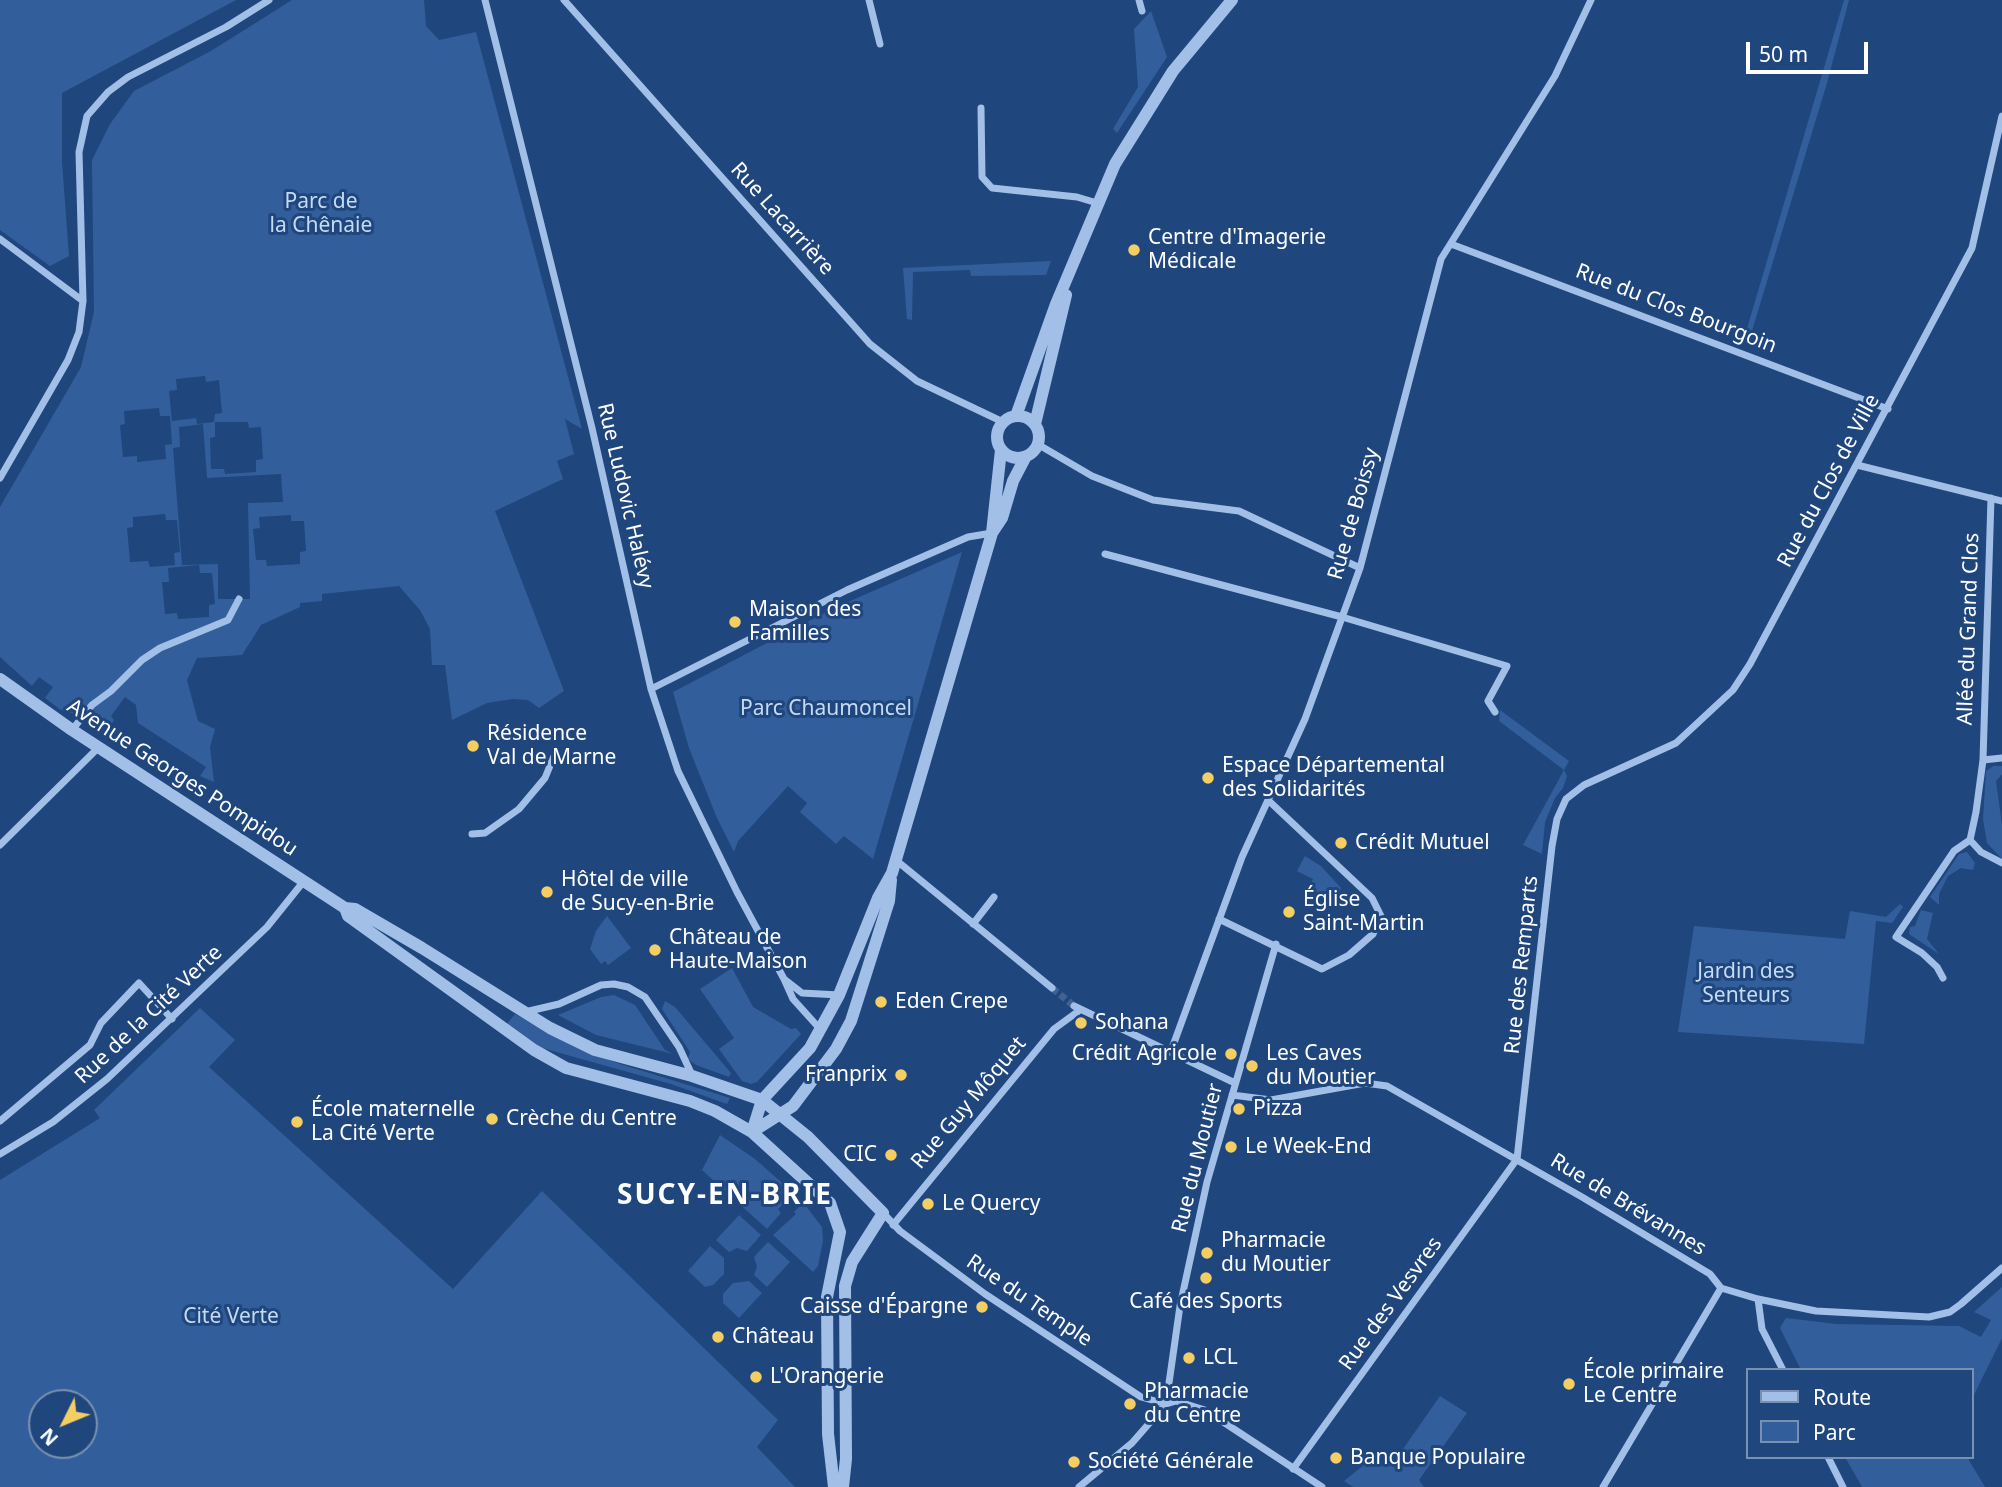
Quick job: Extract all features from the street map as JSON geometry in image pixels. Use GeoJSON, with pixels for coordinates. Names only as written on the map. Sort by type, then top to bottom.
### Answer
{"type":"FeatureCollection","features":[{"type":"Feature","properties":{"kind":"street"},"geometry":{"type":"LineString","coordinates":[[0,478],[68,360],[79,332],[83,300],[79,152],[87,116],[108,92],[128,77],[226,27],[269,0]]}},
{"type":"Feature","properties":{"kind":"street","name":"Rue Ludovic Halévy"},"geometry":{"type":"LineString","coordinates":[[485,0],[592,428],[650,689],[678,771],[737,892],[785,979],[793,999],[820,1029]]}},
{"type":"Feature","properties":{"kind":"street","name":"Rue Lacarrière"},"geometry":{"type":"LineString","coordinates":[[564,0],[870,344],[917,381],[1003,422]]}},
{"type":"Feature","properties":{"kind":"street"},"geometry":{"type":"LineString","coordinates":[[869,0],[880,44]]}},
{"type":"Feature","properties":{"kind":"street"},"geometry":{"type":"LineString","coordinates":[[1139,0],[1142,11]]}},
{"type":"Feature","properties":{"kind":"street"},"geometry":{"type":"LineString","coordinates":[[1016,416],[1056,304],[1067,284],[1097,203],[1146,110],[1186,53],[1232,0]]}},
{"type":"Feature","properties":{"kind":"street","name":"Rue de Boissy"},"geometry":{"type":"LineString","coordinates":[[1171,1051],[1242,857],[1305,719],[1360,568],[1441,259],[1555,76],[1591,0]]}},
{"type":"Feature","properties":{"kind":"street"},"geometry":{"type":"LineString","coordinates":[[981,108],[982,177],[992,188],[1077,197],[1097,203]]}},
{"type":"Feature","properties":{"kind":"street","name":"Rue du Clos de Ville"},"geometry":{"type":"LineString","coordinates":[[1584,785],[1676,743],[1733,690],[1888,409],[1972,248],[2002,116]]}},
{"type":"Feature","properties":{"kind":"street"},"geometry":{"type":"LineString","coordinates":[[0,239],[83,300]]}},
{"type":"Feature","properties":{"kind":"street","name":"Rue du Clos Bourgoin"},"geometry":{"type":"LineString","coordinates":[[1451,244],[1888,409]]}},
{"type":"Feature","properties":{"kind":"street"},"geometry":{"type":"LineString","coordinates":[[1035,424],[1041,390],[1064,307],[1067,284]]}},
{"type":"Feature","properties":{"kind":"street"},"geometry":{"type":"LineString","coordinates":[[650,689],[847,590],[968,537],[992,533],[1002,518],[1013,481],[1025,458],[1038,445],[1039,431],[1035,424],[1023,416],[1016,416],[1003,422],[997,435],[1001,450],[992,533],[894,867],[889,901],[851,1021],[823,1069],[793,1106],[752,1132]]}},
{"type":"Feature","properties":{"kind":"street"},"geometry":{"type":"LineString","coordinates":[[1038,445],[1092,476],[1153,500],[1239,511],[1360,568]]}},
{"type":"Feature","properties":{"kind":"street"},"geometry":{"type":"LineString","coordinates":[[1001,450],[1013,458],[1025,458]]}},
{"type":"Feature","properties":{"kind":"street"},"geometry":{"type":"LineString","coordinates":[[1857,465],[2002,501]]}},
{"type":"Feature","properties":{"kind":"street","name":"Allée du Grand Clos"},"geometry":{"type":"LineString","coordinates":[[1970,840],[1983,760],[1991,498]]}},
{"type":"Feature","properties":{"kind":"street"},"geometry":{"type":"LineString","coordinates":[[1105,554],[1342,617],[1507,666],[1488,701],[1494,712]]}},
{"type":"Feature","properties":{"kind":"street"},"geometry":{"type":"LineString","coordinates":[[72,730],[92,705],[117,686],[142,660],[160,648],[228,620],[239,599]]}},
{"type":"Feature","properties":{"kind":"street","name":"Avenue Georges Pompidou"},"geometry":{"type":"LineString","coordinates":[[0,679],[72,730],[345,908],[355,909],[422,948],[524,1013],[595,1050],[692,1076],[762,1100],[781,1113],[883,1213]]}},
{"type":"Feature","properties":{"kind":"street"},"geometry":{"type":"LineString","coordinates":[[0,845],[99,747]]}},
{"type":"Feature","properties":{"kind":"street"},"geometry":{"type":"LineString","coordinates":[[472,834],[485,833],[519,809],[545,778],[554,756]]}},
{"type":"Feature","properties":{"kind":"street"},"geometry":{"type":"LineString","coordinates":[[1983,760],[2002,758]]}},
{"type":"Feature","properties":{"kind":"street","name":"Rue des Remparts"},"geometry":{"type":"LineString","coordinates":[[1517,1159],[1552,846],[1557,819],[1566,799],[1584,785]]}},
{"type":"Feature","properties":{"kind":"street"},"geometry":{"type":"LineString","coordinates":[[1219,919],[1276,944],[1322,969],[1349,955],[1373,934],[1381,916],[1372,898],[1269,801]]}},
{"type":"Feature","properties":{"kind":"street"},"geometry":{"type":"LineString","coordinates":[[1942,978],[1937,967],[1922,953],[1896,937],[1954,851],[1970,840],[1981,852],[2002,863]]}},
{"type":"Feature","properties":{"kind":"street"},"geometry":{"type":"LineString","coordinates":[[894,867],[973,924],[1052,988]]}},
{"type":"Feature","properties":{"kind":"street"},"geometry":{"type":"LineString","coordinates":[[752,1132],[762,1100],[810,1048],[839,995],[878,898],[894,867]]}},
{"type":"Feature","properties":{"kind":"street","name":"Rue de la Cité Verte"},"geometry":{"type":"LineString","coordinates":[[0,1154],[84,1100],[267,927],[304,881]]}},
{"type":"Feature","properties":{"kind":"street"},"geometry":{"type":"LineString","coordinates":[[973,924],[994,897]]}},
{"type":"Feature","properties":{"kind":"street","name":"Avenue Georges Pompidou"},"geometry":{"type":"LineString","coordinates":[[345,908],[348,916],[511,1035],[566,1068],[690,1101],[752,1132],[830,1203],[840,1232],[827,1297],[828,1434],[834,1487]]}},
{"type":"Feature","properties":{"kind":"street","name":"Rue du Moutier"},"geometry":{"type":"LineString","coordinates":[[1166,1404],[1180,1306],[1204,1194],[1276,944]]}},
{"type":"Feature","properties":{"kind":"street"},"geometry":{"type":"LineString","coordinates":[[785,979],[802,993],[839,995]]}},
{"type":"Feature","properties":{"kind":"street"},"geometry":{"type":"LineString","coordinates":[[0,1121],[90,1045],[101,1023],[139,983],[172,1019]]}},
{"type":"Feature","properties":{"kind":"street"},"geometry":{"type":"LineString","coordinates":[[524,1013],[559,1004],[601,985],[628,987],[645,997],[679,1047],[692,1076]]}},
{"type":"Feature","properties":{"kind":"street","name":"Rue Guy Môquet"},"geometry":{"type":"LineString","coordinates":[[892,1225],[1054,1029],[1077,1008],[1171,1051]]}},
{"type":"Feature","properties":{"kind":"street"},"geometry":{"type":"LineString","coordinates":[[1171,1051],[1235,1083]]}},
{"type":"Feature","properties":{"kind":"street","name":"Rue de Brévannes"},"geometry":{"type":"LineString","coordinates":[[1232,1095],[1271,1100],[1365,1083],[1387,1086],[1517,1159],[1710,1274],[1721,1288],[1758,1299],[1816,1311],[1929,1317],[1950,1312],[2002,1268]]}},
{"type":"Feature","properties":{"kind":"street","name":"Rue des Vesvres"},"geometry":{"type":"LineString","coordinates":[[1293,1469],[1517,1159]]}},
{"type":"Feature","properties":{"kind":"street"},"geometry":{"type":"LineString","coordinates":[[843,1487],[846,1459],[845,1286],[852,1262],[883,1213]]}},
{"type":"Feature","properties":{"kind":"street","name":"Rue du Temple"},"geometry":{"type":"LineString","coordinates":[[883,1213],[892,1225],[985,1294],[1141,1397],[1166,1404],[1176,1401],[1205,1410],[1322,1487]]}},
{"type":"Feature","properties":{"kind":"street"},"geometry":{"type":"LineString","coordinates":[[1603,1487],[1721,1288]]}},
{"type":"Feature","properties":{"kind":"street"},"geometry":{"type":"LineString","coordinates":[[1758,1299],[1762,1329],[1782,1368]]}},
{"type":"Feature","properties":{"kind":"street"},"geometry":{"type":"LineString","coordinates":[[1079,1487],[1132,1443],[1166,1404]]}},
{"type":"Feature","properties":{"kind":"street"},"geometry":{"type":"LineString","coordinates":[[1829,1459],[1843,1487]]}},
{"type":"Feature","properties":{"kind":"green space"},"geometry":{"type":"Polygon","coordinates":[[[0,0],[236,0],[62,93],[62,162],[69,256],[50,266],[0,230],[0,0]]]}},
{"type":"Feature","properties":{"kind":"green space","name":"Parc de la Chênaie"},"geometry":{"type":"Polygon","coordinates":[[[292,0],[424,0],[426,26],[439,40],[476,32],[582,429],[565,419],[574,454],[557,461],[563,479],[495,511],[564,691],[539,708],[528,700],[513,699],[487,703],[452,720],[445,665],[432,665],[430,629],[420,610],[399,586],[322,594],[322,601],[300,603],[300,607],[261,625],[242,655],[197,658],[187,680],[198,721],[215,729],[210,747],[214,782],[200,776],[206,767],[138,723],[136,705],[125,697],[111,716],[114,720],[110,727],[94,719],[61,710],[45,698],[53,687],[39,677],[32,686],[0,657],[0,507],[81,367],[94,312],[92,160],[110,124],[134,91],[211,51],[292,0]],[[205,376],[176,379],[177,390],[169,391],[172,421],[196,418],[197,424],[214,422],[215,414],[222,413],[219,380],[206,382],[205,376]],[[159,408],[124,411],[125,424],[120,425],[123,457],[137,456],[137,462],[166,459],[165,445],[172,444],[170,416],[160,416],[159,408]],[[215,422],[215,437],[210,438],[211,469],[224,469],[225,474],[256,472],[256,460],[263,459],[261,427],[249,428],[248,422],[215,422]],[[203,424],[179,427],[180,447],[173,448],[182,565],[218,564],[218,599],[250,599],[248,503],[283,502],[281,474],[207,478],[203,424]],[[165,514],[133,517],[133,527],[127,528],[130,562],[148,561],[150,567],[175,565],[174,553],[180,552],[177,520],[166,520],[165,514]],[[291,515],[259,517],[260,528],[253,529],[256,560],[266,560],[267,566],[300,564],[300,552],[306,551],[304,521],[291,521],[291,515]],[[199,565],[168,568],[169,582],[162,582],[165,614],[177,613],[178,619],[209,617],[209,605],[215,604],[212,573],[200,573],[199,565]]]}},
{"type":"Feature","properties":{"kind":"green space"},"geometry":{"type":"Polygon","coordinates":[[[1844,0],[1849,0],[1827,83],[1748,344],[1743,342],[1844,0]]]}},
{"type":"Feature","properties":{"kind":"green space"},"geometry":{"type":"Polygon","coordinates":[[[1151,11],[1167,57],[1117,133],[1113,129],[1138,87],[1134,29],[1151,11]]]}},
{"type":"Feature","properties":{"kind":"green space"},"geometry":{"type":"Polygon","coordinates":[[[1051,261],[1046,275],[971,276],[970,270],[913,272],[912,320],[907,319],[903,268],[1051,261]]]}},
{"type":"Feature","properties":{"kind":"green space","name":"Parc Chaumoncel"},"geometry":{"type":"Polygon","coordinates":[[[962,552],[873,859],[844,836],[836,844],[800,812],[807,803],[788,786],[738,841],[734,852],[717,818],[689,748],[673,692],[832,609],[962,552]]]}},
{"type":"Feature","properties":{"kind":"green space"},"geometry":{"type":"Polygon","coordinates":[[[1500,710],[1569,761],[1564,770],[1499,721],[1500,710]]]}},
{"type":"Feature","properties":{"kind":"green space"},"geometry":{"type":"Polygon","coordinates":[[[1993,766],[2002,766],[2002,774],[1996,781],[2002,825],[2002,859],[1987,843],[1983,819],[1986,771],[1993,766]]]}},
{"type":"Feature","properties":{"kind":"green space"},"geometry":{"type":"Polygon","coordinates":[[[1564,770],[1567,776],[1563,788],[1555,798],[1545,822],[1542,854],[1523,845],[1564,770]]]}},
{"type":"Feature","properties":{"kind":"green space"},"geometry":{"type":"Polygon","coordinates":[[[1967,852],[1975,863],[1973,870],[1961,868],[1948,876],[1939,894],[1939,905],[1930,897],[1959,854],[1967,852]]]}},
{"type":"Feature","properties":{"kind":"green space"},"geometry":{"type":"Polygon","coordinates":[[[1305,856],[1321,866],[1341,888],[1337,902],[1308,890],[1313,879],[1297,871],[1305,856]]]}},
{"type":"Feature","properties":{"kind":"green space","name":"Jardin des Senteurs"},"geometry":{"type":"Polygon","coordinates":[[[1900,904],[1903,907],[1892,923],[1876,921],[1864,1044],[1678,1032],[1694,926],[1845,939],[1850,911],[1886,917],[1900,904]]]}},
{"type":"Feature","properties":{"kind":"green space"},"geometry":{"type":"Polygon","coordinates":[[[1921,910],[1933,913],[1927,939],[1939,954],[1909,934],[1910,927],[1915,926],[1921,910]]]}},
{"type":"Feature","properties":{"kind":"green space"},"geometry":{"type":"Polygon","coordinates":[[[607,916],[631,948],[608,965],[605,961],[601,964],[590,949],[596,931],[607,916]]]}},
{"type":"Feature","properties":{"kind":"green space"},"geometry":{"type":"Polygon","coordinates":[[[732,968],[753,1007],[791,1029],[796,1028],[801,1034],[757,1082],[751,1084],[742,1081],[719,1049],[734,1038],[700,989],[732,968]]]}},
{"type":"Feature","properties":{"kind":"green space"},"geometry":{"type":"Polygon","coordinates":[[[614,995],[635,1005],[665,1050],[673,1054],[596,1035],[558,1015],[601,997],[614,995]]]}},
{"type":"Feature","properties":{"kind":"green space"},"geometry":{"type":"Polygon","coordinates":[[[665,1001],[675,1007],[731,1073],[729,1077],[696,1065],[688,1059],[690,1052],[662,1009],[665,1001]]]}},
{"type":"Feature","properties":{"kind":"green space","name":"Cité Verte"},"geometry":{"type":"Polygon","coordinates":[[[200,1008],[235,1040],[209,1067],[453,1289],[542,1191],[778,1420],[757,1447],[795,1487],[0,1487],[0,1180],[100,1118],[94,1110],[200,1008]]]}},
{"type":"Feature","properties":{"kind":"green space"},"geometry":{"type":"Polygon","coordinates":[[[515,1014],[575,1047],[730,1098],[727,1104],[671,1084],[542,1048],[506,1025],[515,1014]]]}},
{"type":"Feature","properties":{"kind":"green space"},"geometry":{"type":"Polygon","coordinates":[[[720,1135],[755,1159],[797,1196],[788,1206],[784,1203],[778,1209],[781,1213],[767,1229],[702,1170],[720,1135]]]}},
{"type":"Feature","properties":{"kind":"green space"},"geometry":{"type":"Polygon","coordinates":[[[803,1202],[822,1227],[823,1241],[818,1266],[813,1272],[773,1235],[796,1214],[794,1212],[803,1202]]]}},
{"type":"Feature","properties":{"kind":"green space"},"geometry":{"type":"Polygon","coordinates":[[[739,1215],[761,1235],[747,1251],[737,1248],[729,1252],[716,1240],[739,1215]]]}},
{"type":"Feature","properties":{"kind":"green space"},"geometry":{"type":"Polygon","coordinates":[[[768,1242],[790,1262],[767,1287],[754,1275],[757,1267],[754,1257],[768,1242]]]}},
{"type":"Feature","properties":{"kind":"green space"},"geometry":{"type":"Polygon","coordinates":[[[710,1246],[724,1258],[724,1274],[713,1285],[705,1287],[688,1271],[710,1246]]]}},
{"type":"Feature","properties":{"kind":"green space"},"geometry":{"type":"Polygon","coordinates":[[[749,1281],[762,1293],[739,1318],[723,1303],[723,1294],[733,1283],[749,1281]]]}},
{"type":"Feature","properties":{"kind":"green space"},"geometry":{"type":"Polygon","coordinates":[[[2002,1287],[2002,1338],[1974,1395],[1974,1368],[1800,1368],[1780,1328],[1786,1318],[1836,1324],[1959,1326],[1981,1337],[1991,1320],[1974,1312],[2002,1287]]]}},
{"type":"Feature","properties":{"kind":"green space"},"geometry":{"type":"Polygon","coordinates":[[[1440,1396],[1467,1413],[1419,1480],[1424,1487],[1353,1487],[1344,1481],[1365,1464],[1394,1462],[1440,1396]]]}},
{"type":"Feature","properties":{"kind":"green space"},"geometry":{"type":"Polygon","coordinates":[[[1846,1459],[1968,1459],[1985,1487],[1862,1487],[1846,1459]]]}},
{"type":"Feature","properties":{"kind":"tunnel"},"geometry":{"type":"LineString","coordinates":[[1052,988],[1074,1006]]}},
{"type":"Feature","properties":{"kind":"place","name":"Centre d'Imagerie Médicale"},"geometry":{"type":"Point","coordinates":[1134,250]}},
{"type":"Feature","properties":{"kind":"place","name":"Maison des Familles"},"geometry":{"type":"Point","coordinates":[735,622]}},
{"type":"Feature","properties":{"kind":"place","name":"Résidence Val de Marne"},"geometry":{"type":"Point","coordinates":[473,746]}},
{"type":"Feature","properties":{"kind":"place","name":"Espace Départemental des Solidarités"},"geometry":{"type":"Point","coordinates":[1208,778]}},
{"type":"Feature","properties":{"kind":"place","name":"Crédit Mutuel"},"geometry":{"type":"Point","coordinates":[1341,843]}},
{"type":"Feature","properties":{"kind":"place","name":"Hôtel de ville de Sucy-en-Brie"},"geometry":{"type":"Point","coordinates":[547,892]}},
{"type":"Feature","properties":{"kind":"place","name":"Église Saint-Martin"},"geometry":{"type":"Point","coordinates":[1289,912]}},
{"type":"Feature","properties":{"kind":"place","name":"Château de Haute-Maison"},"geometry":{"type":"Point","coordinates":[655,950]}},
{"type":"Feature","properties":{"kind":"place","name":"Eden Crepe"},"geometry":{"type":"Point","coordinates":[881,1002]}},
{"type":"Feature","properties":{"kind":"place","name":"Sohana"},"geometry":{"type":"Point","coordinates":[1081,1023]}},
{"type":"Feature","properties":{"kind":"place","name":"Crédit Agricole"},"geometry":{"type":"Point","coordinates":[1231,1054]}},
{"type":"Feature","properties":{"kind":"place","name":"Les Caves du Moutier"},"geometry":{"type":"Point","coordinates":[1252,1066]}},
{"type":"Feature","properties":{"kind":"place","name":"Franprix"},"geometry":{"type":"Point","coordinates":[901,1075]}},
{"type":"Feature","properties":{"kind":"place","name":"Pizza"},"geometry":{"type":"Point","coordinates":[1239,1109]}},
{"type":"Feature","properties":{"kind":"place","name":"Crèche du Centre"},"geometry":{"type":"Point","coordinates":[492,1119]}},
{"type":"Feature","properties":{"kind":"place","name":"École maternelle La Cité Verte"},"geometry":{"type":"Point","coordinates":[297,1122]}},
{"type":"Feature","properties":{"kind":"place","name":"Le Week-End"},"geometry":{"type":"Point","coordinates":[1231,1147]}},
{"type":"Feature","properties":{"kind":"place","name":"CIC"},"geometry":{"type":"Point","coordinates":[891,1155]}},
{"type":"Feature","properties":{"kind":"place","name":"Le Quercy"},"geometry":{"type":"Point","coordinates":[928,1204]}},
{"type":"Feature","properties":{"kind":"place","name":"Pharmacie du Moutier"},"geometry":{"type":"Point","coordinates":[1207,1253]}},
{"type":"Feature","properties":{"kind":"place","name":"Café des Sports"},"geometry":{"type":"Point","coordinates":[1206,1278]}},
{"type":"Feature","properties":{"kind":"place","name":"Caisse d'Épargne"},"geometry":{"type":"Point","coordinates":[982,1307]}},
{"type":"Feature","properties":{"kind":"place","name":"Château"},"geometry":{"type":"Point","coordinates":[718,1337]}},
{"type":"Feature","properties":{"kind":"place","name":"LCL"},"geometry":{"type":"Point","coordinates":[1189,1358]}},
{"type":"Feature","properties":{"kind":"place","name":"L'Orangerie"},"geometry":{"type":"Point","coordinates":[756,1377]}},
{"type":"Feature","properties":{"kind":"place","name":"École primaire Le Centre"},"geometry":{"type":"Point","coordinates":[1569,1384]}},
{"type":"Feature","properties":{"kind":"place","name":"Pharmacie du Centre"},"geometry":{"type":"Point","coordinates":[1130,1404]}},
{"type":"Feature","properties":{"kind":"place","name":"Banque Populaire"},"geometry":{"type":"Point","coordinates":[1336,1458]}},
{"type":"Feature","properties":{"kind":"place","name":"Société Générale"},"geometry":{"type":"Point","coordinates":[1074,1462]}},
{"type":"Feature","properties":{"kind":"district","name":"SUCY-EN-BRIE"},"geometry":{"type":"Point","coordinates":[725,1196]}}]}
